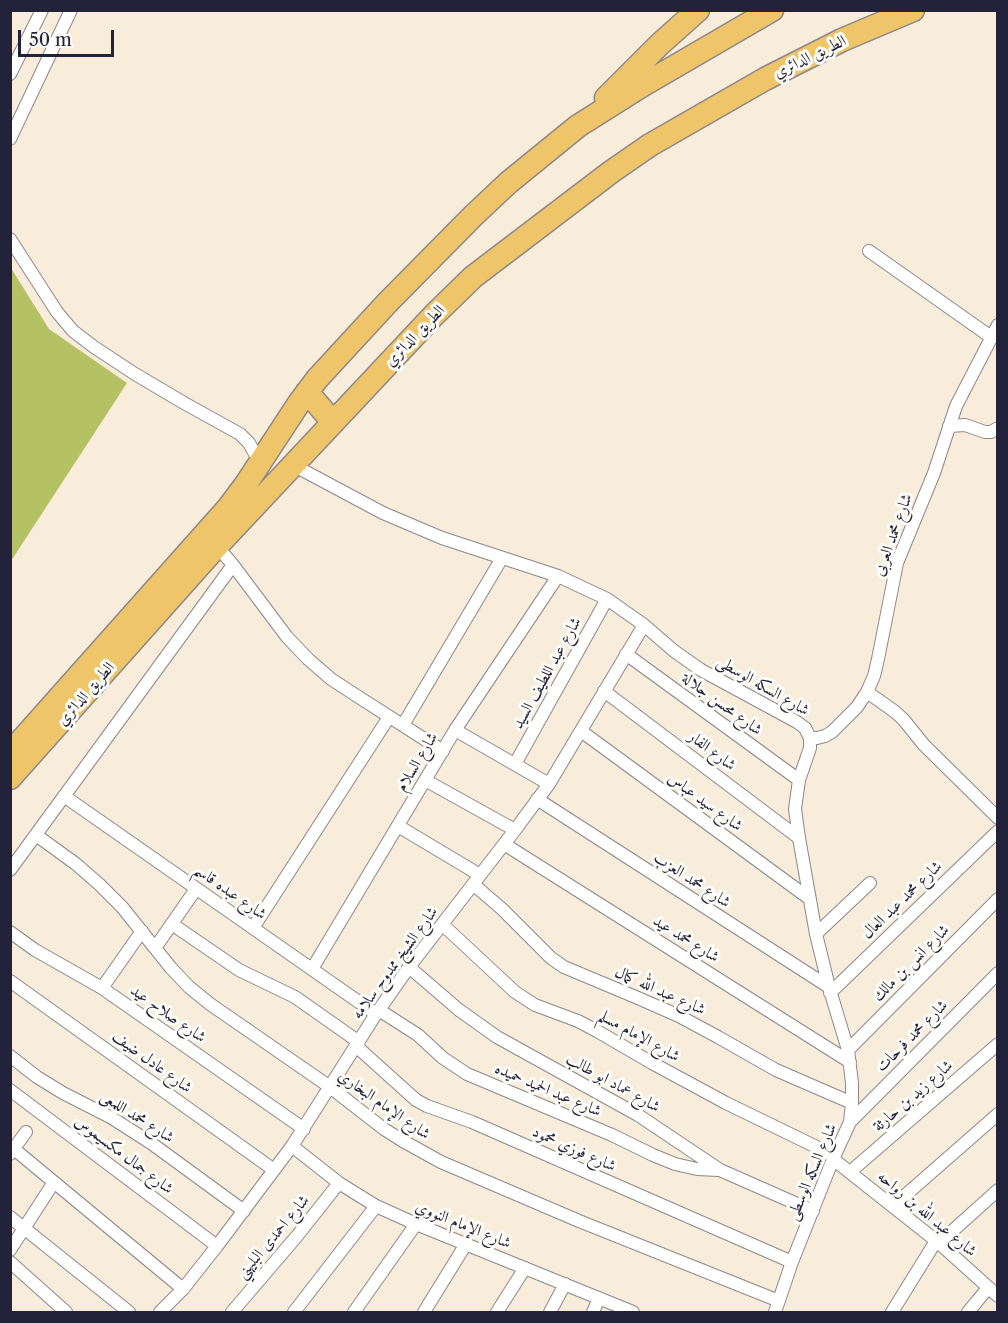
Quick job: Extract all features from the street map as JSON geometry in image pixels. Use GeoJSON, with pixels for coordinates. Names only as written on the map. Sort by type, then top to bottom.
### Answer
{"type":"FeatureCollection","features":[{"type":"Feature","properties":{"kind":"highway"},"geometry":{"type":"LineString","coordinates":[[578,126],[660,44],[698,10]]}},
{"type":"Feature","properties":{"kind":"highway","name":"الطريق الدائري"},"geometry":{"type":"LineString","coordinates":[[10,778],[163,595],[228,508],[317,379],[388,302],[473,216],[508,183],[578,126],[643,85],[772,10]]}},
{"type":"Feature","properties":{"kind":"highway","name":"الطريق الدائري"},"geometry":{"type":"LineString","coordinates":[[10,753],[163,595],[217,546],[426,323],[473,277],[650,145],[765,79],[842,40],[913,10]]}},
{"type":"Feature","properties":{"kind":"highway"},"geometry":{"type":"LineString","coordinates":[[307,392],[333,422]]}},
{"type":"Feature","properties":{"kind":"street"},"geometry":{"type":"LineString","coordinates":[[10,74],[42,10]]}},
{"type":"Feature","properties":{"kind":"street"},"geometry":{"type":"LineString","coordinates":[[12,133],[71,10]]}},
{"type":"Feature","properties":{"kind":"street"},"geometry":{"type":"LineString","coordinates":[[10,239],[57,312],[73,331],[135,374],[240,434],[249,443],[260,463]]}},
{"type":"Feature","properties":{"kind":"street"},"geometry":{"type":"LineString","coordinates":[[869,251],[994,331]]}},
{"type":"Feature","properties":{"kind":"street","name":"شارع محمد العربى"},"geometry":{"type":"LineString","coordinates":[[810,738],[825,736],[832,732],[857,707],[867,692],[878,659],[897,563],[934,473],[956,406],[994,331]]}},
{"type":"Feature","properties":{"kind":"street"},"geometry":{"type":"LineString","coordinates":[[949,426],[965,425],[986,432],[998,428]]}},
{"type":"Feature","properties":{"kind":"street","name":"شارع السكه الوسطى"},"geometry":{"type":"LineString","coordinates":[[293,465],[383,513],[442,538],[558,576],[607,599],[701,670],[805,728],[810,738],[810,748],[799,780],[795,809],[816,934],[848,1056],[852,1103],[850,1122],[792,1262],[777,1306]]}},
{"type":"Feature","properties":{"kind":"street"},"geometry":{"type":"LineString","coordinates":[[217,546],[286,637],[308,659],[332,679],[443,751]]}},
{"type":"Feature","properties":{"kind":"street"},"geometry":{"type":"LineString","coordinates":[[403,725],[502,558]]}},
{"type":"Feature","properties":{"kind":"street"},"geometry":{"type":"LineString","coordinates":[[10,870],[233,565]]}},
{"type":"Feature","properties":{"kind":"street","name":"شارع السلام"},"geometry":{"type":"LineString","coordinates":[[312,969],[455,730],[558,576]]}},
{"type":"Feature","properties":{"kind":"street","name":"شارع عبد اللطيف السيد"},"geometry":{"type":"LineString","coordinates":[[515,764],[607,599]]}},
{"type":"Feature","properties":{"kind":"street","name":"شارع الشيخ ممدوح سلامه"},"geometry":{"type":"LineString","coordinates":[[160,1312],[217,1246],[292,1146],[409,967],[549,783],[644,625]]}},
{"type":"Feature","properties":{"kind":"street","name":"شارع محسن جلالة"},"geometry":{"type":"LineString","coordinates":[[626,654],[799,780]]}},
{"type":"Feature","properties":{"kind":"street","name":"شارع الفار"},"geometry":{"type":"LineString","coordinates":[[604,691],[799,838]]}},
{"type":"Feature","properties":{"kind":"street"},"geometry":{"type":"LineString","coordinates":[[867,692],[903,718],[924,745],[998,818]]}},
{"type":"Feature","properties":{"kind":"street"},"geometry":{"type":"LineString","coordinates":[[253,928],[389,717]]}},
{"type":"Feature","properties":{"kind":"street"},"geometry":{"type":"LineString","coordinates":[[455,730],[549,783]]}},
{"type":"Feature","properties":{"kind":"street","name":"شارع سيد عباس"},"geometry":{"type":"LineString","coordinates":[[581,730],[810,899]]}},
{"type":"Feature","properties":{"kind":"street"},"geometry":{"type":"LineString","coordinates":[[425,780],[515,830]]}},
{"type":"Feature","properties":{"kind":"street","name":"شارع عبده قاسم"},"geometry":{"type":"LineString","coordinates":[[64,796],[312,969],[378,1012]]}},
{"type":"Feature","properties":{"kind":"street","name":"شارع محمد العزب"},"geometry":{"type":"LineString","coordinates":[[537,800],[829,990]]}},
{"type":"Feature","properties":{"kind":"street","name":"شارع عبد الله كمال"},"geometry":{"type":"LineString","coordinates":[[398,826],[476,879],[551,958],[564,967],[679,1016],[776,1070],[852,1103]]}},
{"type":"Feature","properties":{"kind":"street","name":"شارع محمد عبد العال"},"geometry":{"type":"LineString","coordinates":[[829,990],[998,831]]}},
{"type":"Feature","properties":{"kind":"street","name":"شارع الإمام البخاري"},"geometry":{"type":"LineString","coordinates":[[36,835],[100,885],[122,907],[189,987],[330,1087],[384,1129],[431,1157],[777,1306]]}},
{"type":"Feature","properties":{"kind":"street","name":"شارع محمد عيد"},"geometry":{"type":"LineString","coordinates":[[504,844],[848,1056]]}},
{"type":"Feature","properties":{"kind":"street"},"geometry":{"type":"LineString","coordinates":[[816,934],[870,882]]}},
{"type":"Feature","properties":{"kind":"street"},"geometry":{"type":"LineString","coordinates":[[155,948],[196,889]]}},
{"type":"Feature","properties":{"kind":"street","name":"شارع انس بن مالك"},"geometry":{"type":"LineString","coordinates":[[848,1056],[998,899]]}},
{"type":"Feature","properties":{"kind":"street","name":"شارع فوزي محمود"},"geometry":{"type":"LineString","coordinates":[[172,924],[239,970],[295,997],[357,1044],[416,1100],[427,1106],[472,1122],[792,1262]]}},
{"type":"Feature","properties":{"kind":"street","name":"شارع الإمام مسلم"},"geometry":{"type":"LineString","coordinates":[[442,924],[515,992],[536,1005],[578,1021],[726,1103],[834,1158]]}},
{"type":"Feature","properties":{"kind":"street"},"geometry":{"type":"LineString","coordinates":[[102,988],[142,931]]}},
{"type":"Feature","properties":{"kind":"street","name":"شارع صلاح عيد"},"geometry":{"type":"LineString","coordinates":[[10,932],[35,950],[102,988],[304,1129]]}},
{"type":"Feature","properties":{"kind":"street","name":"شارع عماد ابو طالب"},"geometry":{"type":"LineString","coordinates":[[409,967],[459,1010],[497,1037],[638,1115],[720,1170],[813,1210]]}},
{"type":"Feature","properties":{"kind":"street","name":"شارع محمد فرحات"},"geometry":{"type":"LineString","coordinates":[[850,1122],[998,973]]}},
{"type":"Feature","properties":{"kind":"street","name":"شارع عادل ضيف"},"geometry":{"type":"LineString","coordinates":[[10,981],[274,1170]]}},
{"type":"Feature","properties":{"kind":"street","name":"شارع عبد الحميد حميده"},"geometry":{"type":"LineString","coordinates":[[378,1012],[418,1035],[443,1058],[467,1074],[675,1164],[720,1170]]}},
{"type":"Feature","properties":{"kind":"street","name":"شارع زيد بن حارثة"},"geometry":{"type":"LineString","coordinates":[[850,1172],[998,1044]]}},
{"type":"Feature","properties":{"kind":"street","name":"شارع محمد اللمعى"},"geometry":{"type":"LineString","coordinates":[[10,1056],[63,1094],[112,1118],[151,1143],[244,1211]]}},
{"type":"Feature","properties":{"kind":"street","name":"شارع جمال مكسيموس"},"geometry":{"type":"LineString","coordinates":[[10,1090],[217,1246]]}},
{"type":"Feature","properties":{"kind":"street"},"geometry":{"type":"LineString","coordinates":[[893,1206],[998,1114]]}},
{"type":"Feature","properties":{"kind":"street"},"geometry":{"type":"LineString","coordinates":[[26,1132],[13,1146],[183,1288]]}},
{"type":"Feature","properties":{"kind":"street","name":"شارع الإمام النووي"},"geometry":{"type":"LineString","coordinates":[[292,1146],[339,1183],[376,1206],[633,1312]]}},
{"type":"Feature","properties":{"kind":"street","name":"شارع عبد الله بن رواحه"},"geometry":{"type":"LineString","coordinates":[[834,1158],[938,1242],[995,1293]]}},
{"type":"Feature","properties":{"kind":"street"},"geometry":{"type":"LineString","coordinates":[[10,1250],[54,1182]]}},
{"type":"Feature","properties":{"kind":"street","name":"شارع احمدى البليهني"},"geometry":{"type":"LineString","coordinates":[[232,1312],[339,1183]]}},
{"type":"Feature","properties":{"kind":"street"},"geometry":{"type":"LineString","coordinates":[[892,1312],[938,1242],[998,1190]]}},
{"type":"Feature","properties":{"kind":"street"},"geometry":{"type":"LineString","coordinates":[[294,1312],[376,1206]]}},
{"type":"Feature","properties":{"kind":"street"},"geometry":{"type":"LineString","coordinates":[[10,1217],[129,1312]]}},
{"type":"Feature","properties":{"kind":"street"},"geometry":{"type":"LineString","coordinates":[[354,1312],[416,1224]]}},
{"type":"Feature","properties":{"kind":"street"},"geometry":{"type":"LineString","coordinates":[[424,1312],[466,1244]]}},
{"type":"Feature","properties":{"kind":"street"},"geometry":{"type":"LineString","coordinates":[[10,1262],[66,1312]]}},
{"type":"Feature","properties":{"kind":"street"},"geometry":{"type":"LineString","coordinates":[[497,1312],[525,1268]]}},
{"type":"Feature","properties":{"kind":"street"},"geometry":{"type":"LineString","coordinates":[[550,1312],[565,1284]]}},
{"type":"Feature","properties":{"kind":"street"},"geometry":{"type":"LineString","coordinates":[[968,1312],[995,1293]]}},
{"type":"Feature","properties":{"kind":"street"},"geometry":{"type":"LineString","coordinates":[[592,1312],[599,1298]]}},
{"type":"Feature","properties":{"kind":"green space"},"geometry":{"type":"Polygon","coordinates":[[[11,268],[49,329],[127,383],[11,561],[11,268]]]}}]}
